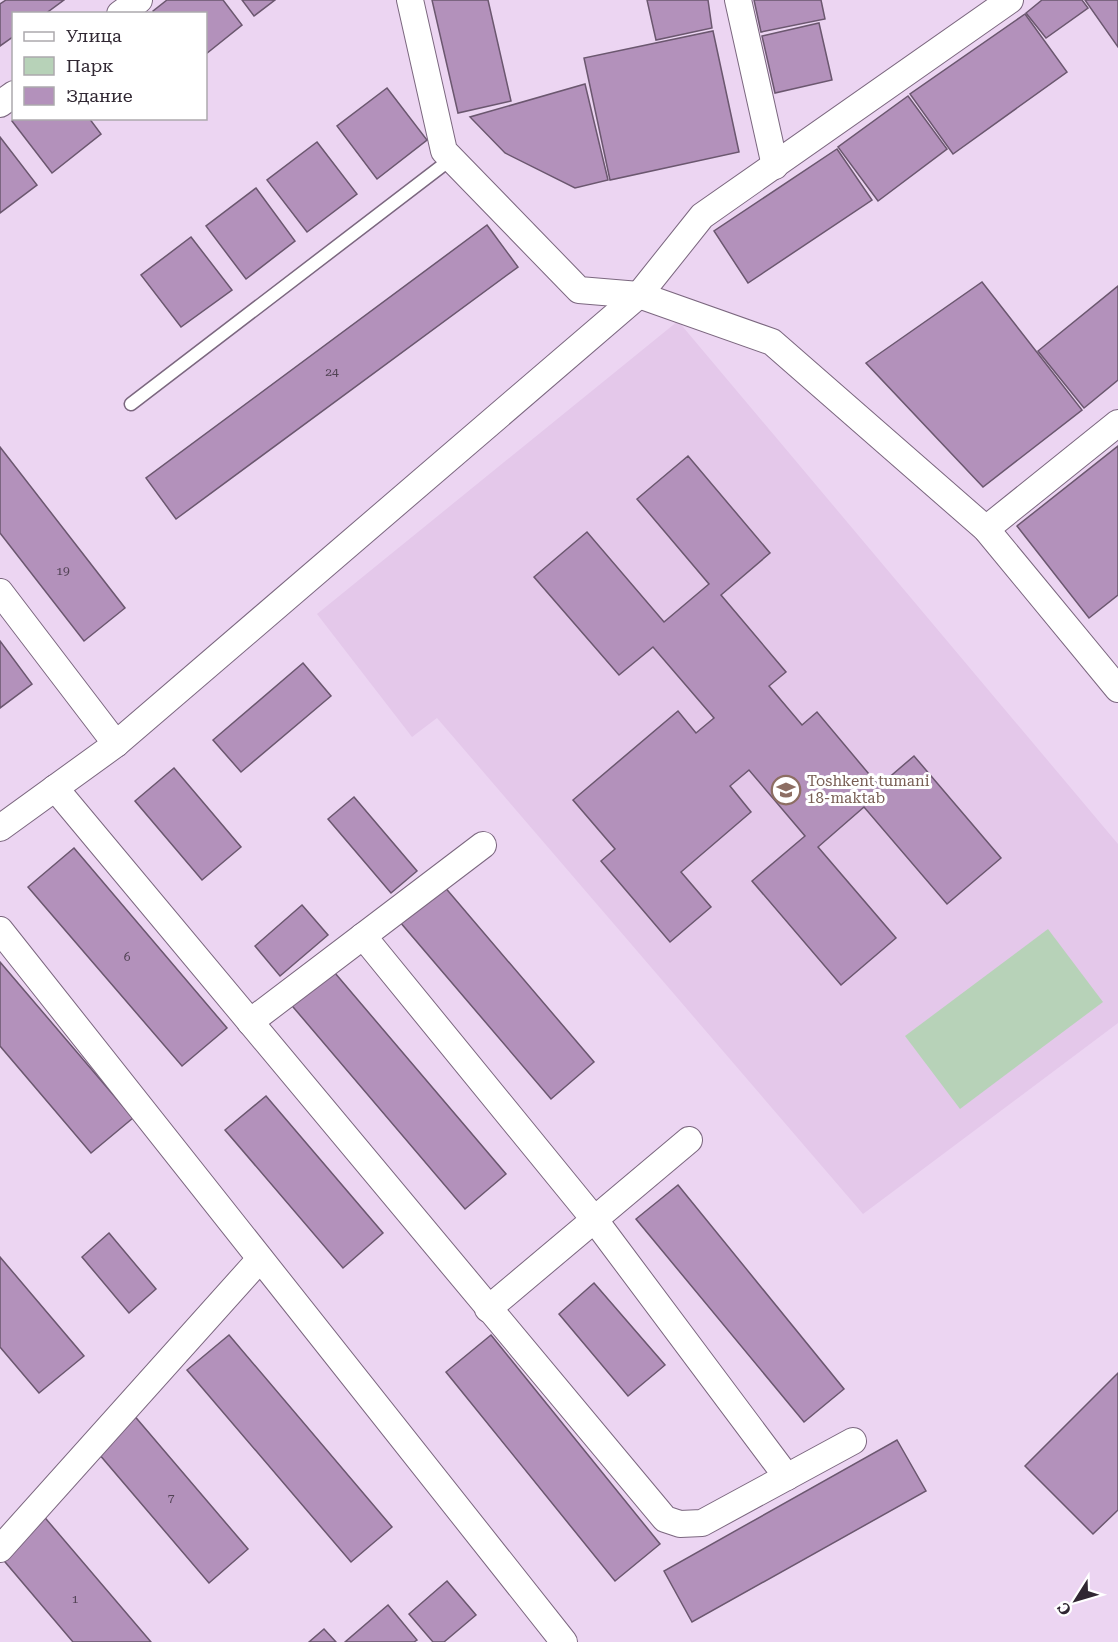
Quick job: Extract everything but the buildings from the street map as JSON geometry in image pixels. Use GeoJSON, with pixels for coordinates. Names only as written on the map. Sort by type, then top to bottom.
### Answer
{"type":"FeatureCollection","features":[{"type":"Feature","properties":{"kind":"street"},"geometry":{"type":"LineString","coordinates":[[123,12],[138,0]]}},
{"type":"Feature","properties":{"kind":"street"},"geometry":{"type":"LineString","coordinates":[[410,0],[444,151],[579,290],[639,295],[772,342],[986,529],[1118,689]]}},
{"type":"Feature","properties":{"kind":"street"},"geometry":{"type":"LineString","coordinates":[[738,0],[775,166]]}},
{"type":"Feature","properties":{"kind":"street"},"geometry":{"type":"LineString","coordinates":[[0,828],[116,744],[639,295],[702,216],[1010,0]]}},
{"type":"Feature","properties":{"kind":"street"},"geometry":{"type":"LineString","coordinates":[[986,529],[1118,423]]}},
{"type":"Feature","properties":{"kind":"street"},"geometry":{"type":"LineString","coordinates":[[4,605],[116,744]]}},
{"type":"Feature","properties":{"kind":"street"},"geometry":{"type":"LineString","coordinates":[[55,788],[665,1519],[680,1524],[702,1523],[853,1441]]}},
{"type":"Feature","properties":{"kind":"street"},"geometry":{"type":"LineString","coordinates":[[250,1022],[483,845]]}},
{"type":"Feature","properties":{"kind":"street"},"geometry":{"type":"LineString","coordinates":[[0,930],[564,1642]]}},
{"type":"Feature","properties":{"kind":"street"},"geometry":{"type":"LineString","coordinates":[[363,936],[594,1220],[787,1477]]}},
{"type":"Feature","properties":{"kind":"street"},"geometry":{"type":"LineString","coordinates":[[488,1309],[689,1140]]}},
{"type":"Feature","properties":{"kind":"street"},"geometry":{"type":"LineString","coordinates":[[0,1549],[260,1259]]}},
{"type":"Feature","properties":{"kind":"lane"},"geometry":{"type":"LineString","coordinates":[[130,404],[451,159]]}},
{"type":"Feature","properties":{"kind":"shaded area","name":"Toshkent tumani 18-maktab"},"geometry":{"type":"Polygon","coordinates":[[[678,321],[1118,844],[1118,1023],[863,1214],[437,718],[412,737],[317,614],[678,321]]]}},
{"type":"Feature","properties":{"kind":"green space"},"geometry":{"type":"Polygon","coordinates":[[[1048,929],[1103,1002],[960,1109],[905,1036],[1048,929]]]}},
{"type":"Feature","properties":{"kind":"place","name":"Toshkent tumani 18-maktab"},"geometry":{"type":"Point","coordinates":[786,790]}}]}
